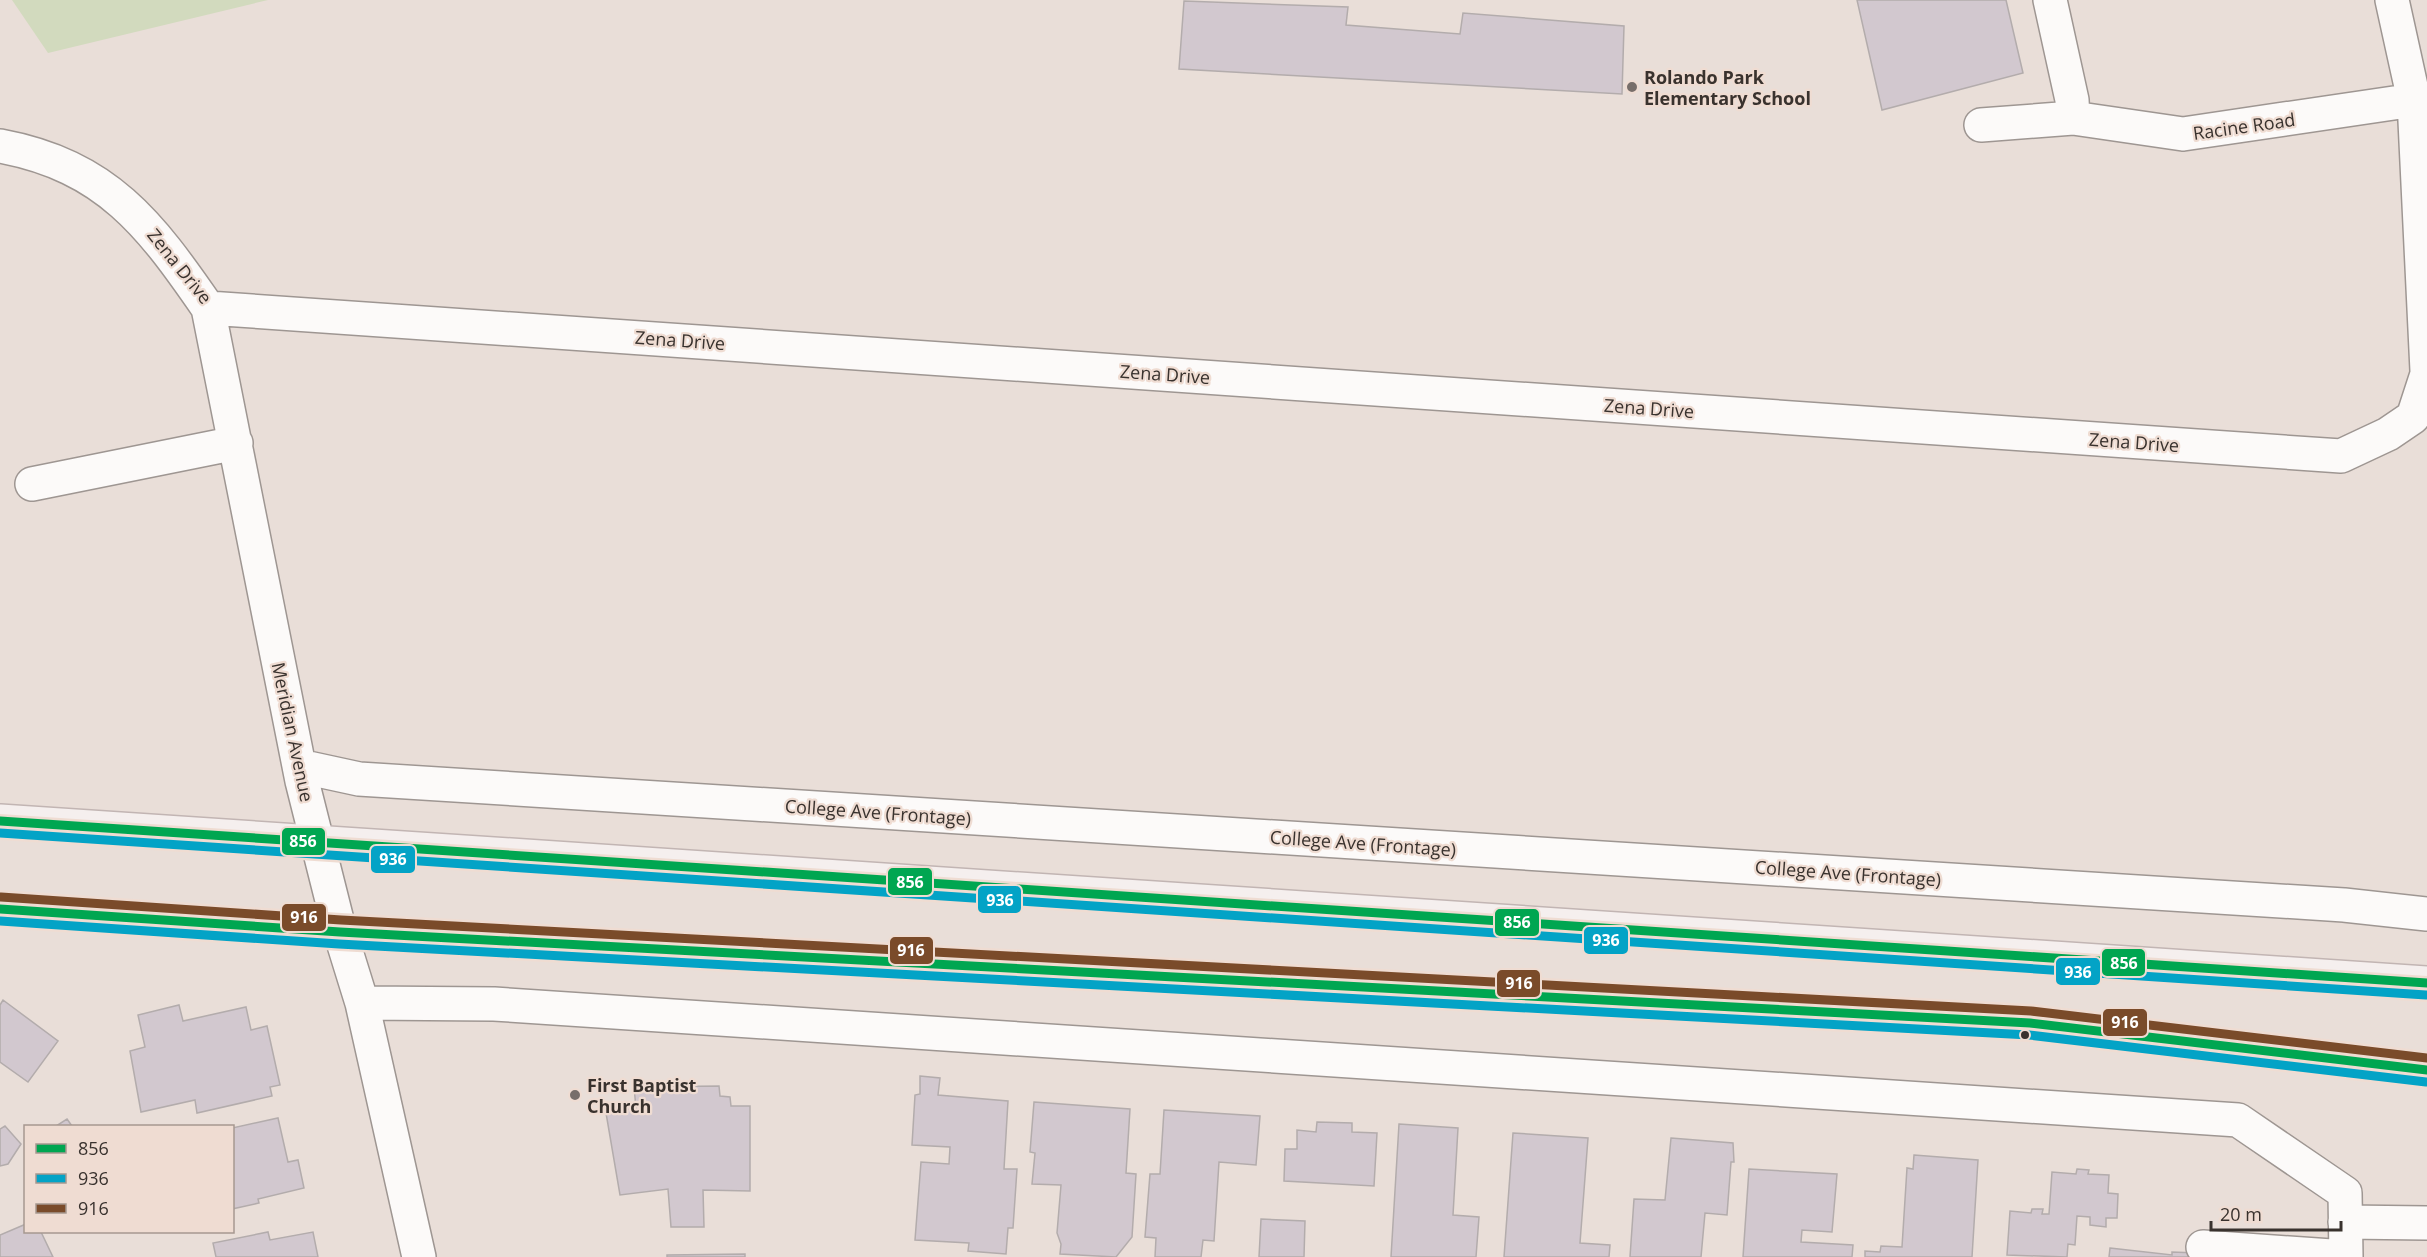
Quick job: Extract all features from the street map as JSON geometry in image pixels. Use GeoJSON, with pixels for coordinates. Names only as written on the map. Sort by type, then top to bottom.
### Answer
{"type":"FeatureCollection","features":[{"type":"Feature","properties":{"kind":"main road"},"geometry":{"type":"LineString","coordinates":[[0,821],[2427,983]]}},
{"type":"Feature","properties":{"kind":"main road"},"geometry":{"type":"LineString","coordinates":[[0,909],[340,932],[2030,1023],[2427,1070]]}},
{"type":"Feature","properties":{"kind":"street"},"geometry":{"type":"LineString","coordinates":[[2050,0],[2072,100],[2073,118]]}},
{"type":"Feature","properties":{"kind":"street"},"geometry":{"type":"LineString","coordinates":[[2392,0],[2421,100],[2427,373]]}},
{"type":"Feature","properties":{"kind":"street","name":"Racine Road"},"geometry":{"type":"LineString","coordinates":[[1981,125],[2073,118],[2183,134],[2421,100]]}},
{"type":"Feature","properties":{"kind":"street","name":"Zena Drive"},"geometry":{"type":"LineString","coordinates":[[0,146],[51,160],[82,174],[111,193],[141,218],[173,256],[208,308],[2341,456],[2388,434],[2413,417],[2427,373]]}},
{"type":"Feature","properties":{"kind":"street","name":"Meridian Avenue"},"geometry":{"type":"LineString","coordinates":[[208,308],[299,766],[340,932],[362,1003],[419,1257]]}},
{"type":"Feature","properties":{"kind":"street"},"geometry":{"type":"LineString","coordinates":[[32,484],[236,443]]}},
{"type":"Feature","properties":{"kind":"street","name":"College Ave (Frontage)"},"geometry":{"type":"LineString","coordinates":[[299,766],[359,779],[2344,905],[2427,914]]}},
{"type":"Feature","properties":{"kind":"street"},"geometry":{"type":"LineString","coordinates":[[362,1003],[494,1004],[2238,1119],[2345,1207],[2427,1223]]}},
{"type":"Feature","properties":{"kind":"street"},"geometry":{"type":"LineString","coordinates":[[2203,1247],[2346,1257],[2345,1207]]}},
{"type":"Feature","properties":{"kind":"green space"},"geometry":{"type":"Polygon","coordinates":[[[12,0],[268,0],[48,53],[12,0]]]}},
{"type":"Feature","properties":{"kind":"building"},"geometry":{"type":"Polygon","coordinates":[[[1857,0],[2006,0],[2023,73],[1882,110],[1857,0]]]}},
{"type":"Feature","properties":{"kind":"building"},"geometry":{"type":"Polygon","coordinates":[[[1184,1],[1348,7],[1346,25],[1460,34],[1463,13],[1624,26],[1622,94],[1179,69],[1184,1]]]}},
{"type":"Feature","properties":{"kind":"building"},"geometry":{"type":"Polygon","coordinates":[[[3,1000],[58,1041],[28,1082],[0,1062],[0,1005],[3,1000]]]}},
{"type":"Feature","properties":{"kind":"building"},"geometry":{"type":"Polygon","coordinates":[[[179,1005],[183,1021],[246,1007],[251,1030],[267,1026],[280,1085],[270,1087],[272,1096],[197,1113],[195,1100],[141,1112],[130,1051],[145,1047],[138,1015],[179,1005]]]}},
{"type":"Feature","properties":{"kind":"building"},"geometry":{"type":"Polygon","coordinates":[[[920,1076],[940,1078],[938,1095],[1008,1101],[1004,1169],[1017,1169],[1013,1228],[1008,1228],[1006,1254],[968,1251],[969,1243],[915,1240],[921,1162],[949,1164],[950,1147],[912,1145],[915,1095],[920,1094],[920,1076]]]}},
{"type":"Feature","properties":{"kind":"building"},"geometry":{"type":"Polygon","coordinates":[[[719,1086],[720,1096],[730,1097],[731,1106],[750,1106],[750,1191],[703,1190],[704,1227],[671,1227],[668,1189],[620,1195],[606,1113],[636,1108],[634,1087],[719,1086]]]}},
{"type":"Feature","properties":{"kind":"building"},"geometry":{"type":"Polygon","coordinates":[[[1034,1102],[1130,1109],[1126,1173],[1136,1174],[1132,1237],[1116,1257],[1060,1254],[1061,1244],[1057,1233],[1061,1185],[1032,1184],[1035,1153],[1030,1152],[1034,1102]]]}},
{"type":"Feature","properties":{"kind":"building"},"geometry":{"type":"Polygon","coordinates":[[[1164,1110],[1260,1116],[1256,1165],[1219,1162],[1214,1241],[1203,1240],[1201,1257],[1155,1257],[1156,1238],[1145,1237],[1150,1174],[1160,1174],[1164,1110]]]}},
{"type":"Feature","properties":{"kind":"building"},"geometry":{"type":"Polygon","coordinates":[[[278,1118],[288,1162],[298,1160],[304,1188],[258,1199],[259,1203],[234,1209],[234,1128],[278,1118]]]}},
{"type":"Feature","properties":{"kind":"building"},"geometry":{"type":"Polygon","coordinates":[[[67,1119],[71,1125],[58,1125],[67,1119]]]}},
{"type":"Feature","properties":{"kind":"building"},"geometry":{"type":"Polygon","coordinates":[[[1317,1122],[1352,1123],[1352,1132],[1377,1133],[1374,1186],[1284,1181],[1285,1149],[1297,1149],[1297,1130],[1316,1132],[1317,1122]]]}},
{"type":"Feature","properties":{"kind":"building"},"geometry":{"type":"Polygon","coordinates":[[[1399,1124],[1458,1128],[1453,1215],[1479,1217],[1476,1257],[1391,1257],[1399,1124]]]}},
{"type":"Feature","properties":{"kind":"building"},"geometry":{"type":"Polygon","coordinates":[[[5,1126],[21,1144],[8,1164],[0,1166],[0,1129],[5,1126]]]}},
{"type":"Feature","properties":{"kind":"building"},"geometry":{"type":"Polygon","coordinates":[[[1513,1133],[1588,1138],[1580,1243],[1610,1245],[1609,1257],[1504,1257],[1513,1133]]]}},
{"type":"Feature","properties":{"kind":"building"},"geometry":{"type":"Polygon","coordinates":[[[1671,1138],[1733,1143],[1734,1162],[1731,1162],[1727,1215],[1705,1213],[1701,1257],[1630,1257],[1634,1199],[1665,1200],[1671,1138]]]}},
{"type":"Feature","properties":{"kind":"building"},"geometry":{"type":"Polygon","coordinates":[[[1914,1155],[1978,1160],[1972,1257],[1865,1257],[1865,1251],[1880,1252],[1881,1246],[1902,1247],[1907,1168],[1913,1169],[1914,1155]]]}},
{"type":"Feature","properties":{"kind":"building"},"geometry":{"type":"Polygon","coordinates":[[[1749,1169],[1837,1174],[1832,1232],[1802,1230],[1801,1242],[1853,1245],[1852,1257],[1743,1257],[1749,1169]]]}},
{"type":"Feature","properties":{"kind":"building"},"geometry":{"type":"Polygon","coordinates":[[[2077,1169],[2089,1170],[2088,1174],[2109,1175],[2108,1193],[2118,1194],[2117,1218],[2106,1218],[2106,1227],[2090,1225],[2090,1217],[2077,1216],[2075,1245],[2068,1244],[2067,1257],[2007,1255],[2010,1211],[2031,1213],[2032,1209],[2043,1209],[2042,1214],[2049,1214],[2052,1172],[2076,1174],[2077,1169]]]}},
{"type":"Feature","properties":{"kind":"building"},"geometry":{"type":"Polygon","coordinates":[[[1261,1219],[1305,1221],[1304,1257],[1259,1257],[1261,1219]]]}},
{"type":"Feature","properties":{"kind":"building"},"geometry":{"type":"Polygon","coordinates":[[[24,1225],[24,1233],[41,1233],[53,1257],[0,1257],[0,1235],[24,1225]]]}},
{"type":"Feature","properties":{"kind":"building"},"geometry":{"type":"Polygon","coordinates":[[[268,1232],[270,1240],[313,1232],[318,1257],[216,1257],[213,1243],[268,1232]]]}},
{"type":"Feature","properties":{"kind":"building"},"geometry":{"type":"Polygon","coordinates":[[[2110,1248],[2172,1255],[2172,1252],[2197,1253],[2196,1257],[2109,1257],[2110,1248]]]}},
{"type":"Feature","properties":{"kind":"building"},"geometry":{"type":"Polygon","coordinates":[[[745,1254],[745,1257],[667,1257],[667,1255],[745,1254]]]}},
{"type":"Feature","properties":{"kind":"transit line","name":"856"},"geometry":{"type":"LineString","coordinates":[[0,821],[2427,983]]}},
{"type":"Feature","properties":{"kind":"transit line","name":"936"},"geometry":{"type":"LineString","coordinates":[[0,833],[2426,995]]}},
{"type":"Feature","properties":{"kind":"transit line","name":"916"},"geometry":{"type":"LineString","coordinates":[[1,897],[341,920],[2031,1011],[2427,1058]]}},
{"type":"Feature","properties":{"kind":"transit line","name":"856"},"geometry":{"type":"LineString","coordinates":[[0,909],[340,932],[2030,1023],[2427,1070]]}},
{"type":"Feature","properties":{"kind":"transit line","name":"936"},"geometry":{"type":"LineString","coordinates":[[0,921],[339,944],[2029,1035],[2426,1082]]}},
{"type":"Feature","properties":{"kind":"place","name":"Rolando Park Elementary School"},"geometry":{"type":"Point","coordinates":[1632,87]}},
{"type":"Feature","properties":{"kind":"place","name":"First Baptist Church"},"geometry":{"type":"Point","coordinates":[575,1095]}}]}
